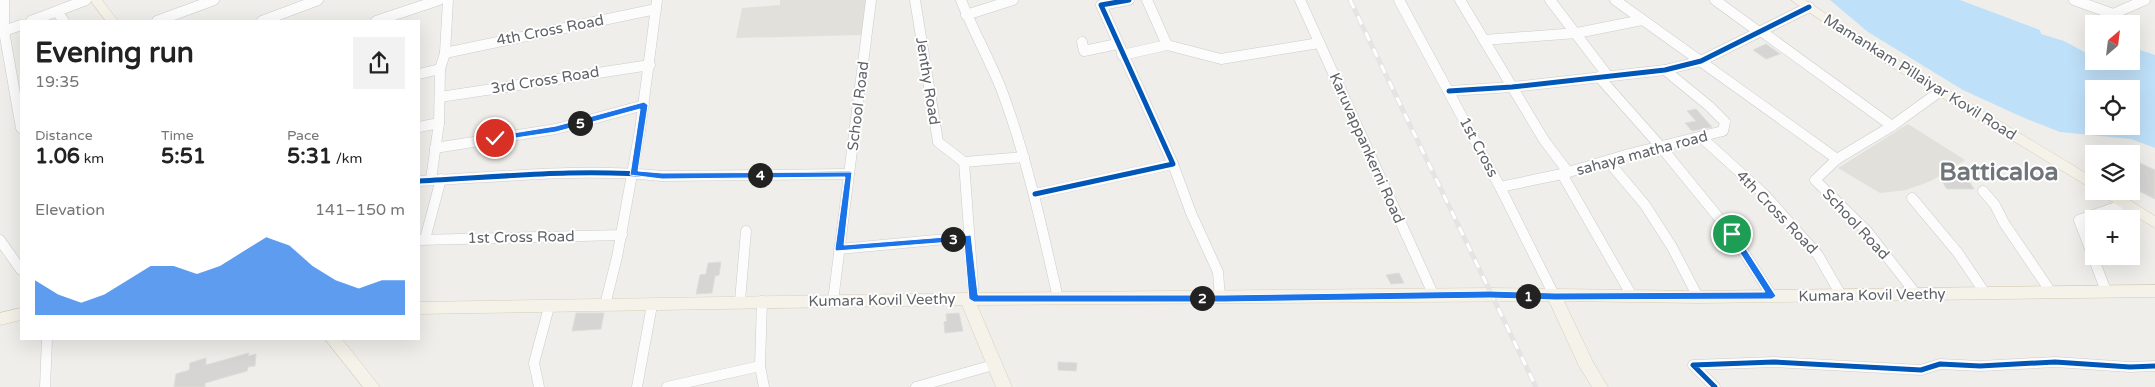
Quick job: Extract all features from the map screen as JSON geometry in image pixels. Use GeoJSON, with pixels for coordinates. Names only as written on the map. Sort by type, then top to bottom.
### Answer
{"type":"FeatureCollection","features":[{"type":"Feature","properties":{"kind":"main road"},"geometry":{"type":"LineString","coordinates":[[96,0],[111,20]]}},
{"type":"Feature","properties":{"kind":"main road","name":"Mamankam Pillaiyar Kovil Road"},"geometry":{"type":"LineString","coordinates":[[1797,0],[1939,92],[2085,180]]}},
{"type":"Feature","properties":{"kind":"main road"},"geometry":{"type":"LineString","coordinates":[[2119,200],[2155,223]]}},
{"type":"Feature","properties":{"kind":"main road","name":"Kumara Kovil Veethy"},"geometry":{"type":"LineString","coordinates":[[420,308],[652,305],[762,301],[1058,298],[1490,294],[1555,297],[1698,297],[2155,291]]}},
{"type":"Feature","properties":{"kind":"main road"},"geometry":{"type":"LineString","coordinates":[[1555,297],[1587,366],[1600,387]]}},
{"type":"Feature","properties":{"kind":"main road"},"geometry":{"type":"LineString","coordinates":[[970,299],[993,365],[1004,387]]}},
{"type":"Feature","properties":{"kind":"main road"},"geometry":{"type":"LineString","coordinates":[[0,319],[20,314]]}},
{"type":"Feature","properties":{"kind":"main road"},"geometry":{"type":"LineString","coordinates":[[334,340],[372,387]]}},
{"type":"Feature","properties":{"kind":"street"},"geometry":{"type":"LineString","coordinates":[[4,0],[4,57],[20,122]]}},
{"type":"Feature","properties":{"kind":"street"},"geometry":{"type":"LineString","coordinates":[[34,20],[86,0]]}},
{"type":"Feature","properties":{"kind":"street"},"geometry":{"type":"LineString","coordinates":[[160,20],[214,0]]}},
{"type":"Feature","properties":{"kind":"street"},"geometry":{"type":"LineString","coordinates":[[265,20],[318,0]]}},
{"type":"Feature","properties":{"kind":"street"},"geometry":{"type":"LineString","coordinates":[[379,20],[439,0]]}},
{"type":"Feature","properties":{"kind":"street"},"geometry":{"type":"LineString","coordinates":[[422,239],[436,179],[435,148],[439,123],[440,69],[445,53],[448,0]]}},
{"type":"Feature","properties":{"kind":"street","name":"School Road"},"geometry":{"type":"LineString","coordinates":[[833,301],[871,0]]}},
{"type":"Feature","properties":{"kind":"street","name":"Jenthy Road"},"geometry":{"type":"LineString","coordinates":[[915,0],[938,142],[964,162]]}},
{"type":"Feature","properties":{"kind":"street"},"geometry":{"type":"LineString","coordinates":[[961,0],[966,15],[1001,90],[1024,157],[1035,194],[1058,298]]}},
{"type":"Feature","properties":{"kind":"street"},"geometry":{"type":"LineString","coordinates":[[966,15],[1013,0]]}},
{"type":"Feature","properties":{"kind":"street"},"geometry":{"type":"LineString","coordinates":[[1128,0],[1101,5],[1117,44],[1173,164],[1191,213],[1218,272],[1220,298]]}},
{"type":"Feature","properties":{"kind":"street"},"geometry":{"type":"LineString","coordinates":[[1148,0],[1167,45]]}},
{"type":"Feature","properties":{"kind":"street","name":"Karuvappankerni Road"},"geometry":{"type":"LineString","coordinates":[[1300,0],[1434,296]]}},
{"type":"Feature","properties":{"kind":"street","name":"1st Cross"},"geometry":{"type":"LineString","coordinates":[[1399,0],[1500,187],[1555,297]]}},
{"type":"Feature","properties":{"kind":"street"},"geometry":{"type":"LineString","coordinates":[[1460,0],[1565,173],[1632,296]]}},
{"type":"Feature","properties":{"kind":"street"},"geometry":{"type":"LineString","coordinates":[[1550,0],[1577,33],[1603,76],[1732,234],[1772,296]]}},
{"type":"Feature","properties":{"kind":"street"},"geometry":{"type":"LineString","coordinates":[[1615,0],[1837,160]]}},
{"type":"Feature","properties":{"kind":"street"},"geometry":{"type":"LineString","coordinates":[[1715,0],[1892,126]]}},
{"type":"Feature","properties":{"kind":"street"},"geometry":{"type":"LineString","coordinates":[[2074,0],[2113,14],[2145,0]]}},
{"type":"Feature","properties":{"kind":"street"},"geometry":{"type":"LineString","coordinates":[[605,305],[622,234],[633,173],[650,65],[657,4]]}},
{"type":"Feature","properties":{"kind":"street","name":"4th Cross Road"},"geometry":{"type":"LineString","coordinates":[[445,53],[657,4]]}},
{"type":"Feature","properties":{"kind":"street"},"geometry":{"type":"LineString","coordinates":[[1448,91],[1512,87],[1665,70],[1701,61],[1809,8]]}},
{"type":"Feature","properties":{"kind":"street"},"geometry":{"type":"LineString","coordinates":[[57,12],[63,20]]}},
{"type":"Feature","properties":{"kind":"street"},"geometry":{"type":"LineString","coordinates":[[1484,40],[1577,33],[1642,20]]}},
{"type":"Feature","properties":{"kind":"street"},"geometry":{"type":"LineString","coordinates":[[4,31],[20,25]]}},
{"type":"Feature","properties":{"kind":"street"},"geometry":{"type":"LineString","coordinates":[[1082,42],[1084,51],[1117,44]]}},
{"type":"Feature","properties":{"kind":"street"},"geometry":{"type":"LineString","coordinates":[[1122,55],[1167,45],[1221,60],[1319,43]]}},
{"type":"Feature","properties":{"kind":"street","name":"3rd Cross Road"},"geometry":{"type":"LineString","coordinates":[[440,97],[650,65]]}},
{"type":"Feature","properties":{"kind":"street"},"geometry":{"type":"LineString","coordinates":[[420,74],[440,69]]}},
{"type":"Feature","properties":{"kind":"street","name":"sahaya matha road"},"geometry":{"type":"LineString","coordinates":[[1500,187],[1565,173],[1723,131],[1725,122],[1709,106],[1665,70]]}},
{"type":"Feature","properties":{"kind":"street","name":"School Road"},"geometry":{"type":"LineString","coordinates":[[1916,294],[1867,231],[1815,180],[1837,160],[1892,126],[1939,92]]}},
{"type":"Feature","properties":{"kind":"street"},"geometry":{"type":"LineString","coordinates":[[435,148],[556,129],[644,105]]}},
{"type":"Feature","properties":{"kind":"street"},"geometry":{"type":"LineString","coordinates":[[420,127],[439,123]]}},
{"type":"Feature","properties":{"kind":"street","name":"4th Cross Road"},"geometry":{"type":"LineString","coordinates":[[1701,137],[1764,194],[1818,255],[1841,295]]}},
{"type":"Feature","properties":{"kind":"street"},"geometry":{"type":"LineString","coordinates":[[970,299],[964,162],[1024,157]]}},
{"type":"Feature","properties":{"kind":"street"},"geometry":{"type":"LineString","coordinates":[[1608,161],[1645,205],[1672,247],[1698,297]]}},
{"type":"Feature","properties":{"kind":"street"},"geometry":{"type":"LineString","coordinates":[[1035,194],[1173,164]]}},
{"type":"Feature","properties":{"kind":"street"},"geometry":{"type":"LineString","coordinates":[[420,180],[566,173],[633,173],[662,176],[850,174]]}},
{"type":"Feature","properties":{"kind":"street"},"geometry":{"type":"LineString","coordinates":[[1983,191],[1995,205],[2004,223],[2051,292]]}},
{"type":"Feature","properties":{"kind":"street"},"geometry":{"type":"LineString","coordinates":[[1912,198],[1958,253],[1985,293]]}},
{"type":"Feature","properties":{"kind":"street"},"geometry":{"type":"LineString","coordinates":[[2106,291],[2079,220],[2125,204]]}},
{"type":"Feature","properties":{"kind":"street"},"geometry":{"type":"LineString","coordinates":[[740,302],[746,231]]}},
{"type":"Feature","properties":{"kind":"street","name":"1st Cross Road"},"geometry":{"type":"LineString","coordinates":[[422,239],[622,234]]}},
{"type":"Feature","properties":{"kind":"street"},"geometry":{"type":"LineString","coordinates":[[839,249],[968,237]]}},
{"type":"Feature","properties":{"kind":"street"},"geometry":{"type":"LineString","coordinates":[[0,240],[20,269]]}},
{"type":"Feature","properties":{"kind":"street"},"geometry":{"type":"LineString","coordinates":[[762,301],[760,366],[764,387]]}},
{"type":"Feature","properties":{"kind":"street"},"geometry":{"type":"LineString","coordinates":[[637,387],[652,305]]}},
{"type":"Feature","properties":{"kind":"street"},"geometry":{"type":"LineString","coordinates":[[539,387],[534,363],[549,307]]}},
{"type":"Feature","properties":{"kind":"street"},"geometry":{"type":"LineString","coordinates":[[45,387],[47,340]]}},
{"type":"Feature","properties":{"kind":"street"},"geometry":{"type":"LineString","coordinates":[[1714,387],[1693,365],[1774,362],[1921,370],[1940,364],[1980,366],[2055,362],[2130,367],[2155,366]]}},
{"type":"Feature","properties":{"kind":"street"},"geometry":{"type":"LineString","coordinates":[[916,387],[993,365]]}},
{"type":"Feature","properties":{"kind":"street"},"geometry":{"type":"LineString","coordinates":[[667,387],[760,366]]}},
{"type":"Feature","properties":{"kind":"shaded area"},"geometry":{"type":"Polygon","coordinates":[[[780,0],[866,0],[862,35],[736,38],[742,8],[780,5],[780,0]]]}},
{"type":"Feature","properties":{"kind":"shaded area"},"geometry":{"type":"Polygon","coordinates":[[[1908,124],[1965,160],[1931,181],[1906,190],[1880,193],[1838,168],[1908,124]]]}},
{"type":"Feature","properties":{"kind":"water"},"geometry":{"type":"Polygon","coordinates":[[[1830,0],[1960,0],[2040,30],[2041,34],[2064,41],[2085,52],[2085,70],[2140,70],[2140,50],[2155,55],[2155,148],[2131,139],[2090,135],[2140,135],[2140,80],[2085,80],[2085,134],[2060,132],[1963,90],[1868,32],[1830,0]]]}},
{"type":"Feature","properties":{"kind":"building"},"geometry":{"type":"Polygon","coordinates":[[[1766,44],[1780,54],[1766,59],[1753,50],[1766,44]]]}},
{"type":"Feature","properties":{"kind":"building"},"geometry":{"type":"Polygon","coordinates":[[[1696,109],[1712,127],[1692,131],[1685,123],[1696,121],[1687,111],[1696,109]]]}},
{"type":"Feature","properties":{"kind":"building"},"geometry":{"type":"Polygon","coordinates":[[[2140,163],[2155,170],[2155,199],[2140,192],[2140,163]]]}},
{"type":"Feature","properties":{"kind":"building"},"geometry":{"type":"Polygon","coordinates":[[[1939,177],[1966,177],[1974,189],[1947,189],[1939,177]]]}},
{"type":"Feature","properties":{"kind":"building"},"geometry":{"type":"Polygon","coordinates":[[[721,262],[719,275],[715,276],[712,293],[696,294],[700,275],[706,274],[708,263],[721,262]]]}},
{"type":"Feature","properties":{"kind":"building"},"geometry":{"type":"Polygon","coordinates":[[[1399,273],[1404,283],[1391,284],[1386,275],[1399,273]]]}},
{"type":"Feature","properties":{"kind":"building"},"geometry":{"type":"Polygon","coordinates":[[[576,313],[604,313],[601,329],[572,331],[576,313]]]}},
{"type":"Feature","properties":{"kind":"building"},"geometry":{"type":"Polygon","coordinates":[[[959,313],[963,331],[945,333],[944,322],[947,321],[946,314],[959,313]]]}},
{"type":"Feature","properties":{"kind":"building"},"geometry":{"type":"Polygon","coordinates":[[[249,353],[248,356],[256,354],[255,366],[248,367],[247,371],[205,383],[205,387],[174,387],[176,374],[189,370],[190,363],[206,358],[206,365],[249,353]]]}},
{"type":"Feature","properties":{"kind":"building"},"geometry":{"type":"Polygon","coordinates":[[[1058,362],[1077,363],[1076,371],[1058,370],[1058,362]]]}},
{"type":"Feature","properties":{"kind":"railway"},"geometry":{"type":"LineString","coordinates":[[1350,0],[1536,387]]}},
{"type":"Feature","properties":{"kind":"cycle path"},"geometry":{"type":"LineString","coordinates":[[1035,194],[1173,164],[1101,5],[1129,0]]}},
{"type":"Feature","properties":{"kind":"cycle path"},"geometry":{"type":"LineString","coordinates":[[1449,91],[1512,87],[1665,70],[1701,61],[1809,7]]}},
{"type":"Feature","properties":{"kind":"cycle path"},"geometry":{"type":"LineString","coordinates":[[420,181],[567,173],[633,173],[662,176],[849,174]]}},
{"type":"Feature","properties":{"kind":"cycle path"},"geometry":{"type":"LineString","coordinates":[[1715,387],[1693,365],[1774,362],[1921,370],[1940,364],[1980,366],[2055,362],[2130,367],[2155,366]]}},
{"type":"Feature","properties":{"kind":"district","name":"Batticaloa"},"geometry":{"type":"Point","coordinates":[1999,172]}},
{"type":"Feature","properties":{"kind":"route"},"geometry":{"type":"LineString","coordinates":[[495,138],[556,129],[644,105],[633,173],[662,176],[850,174],[839,249],[968,237],[974,299],[1490,294],[1555,297],[1772,296],[1732,234]]}}]}
